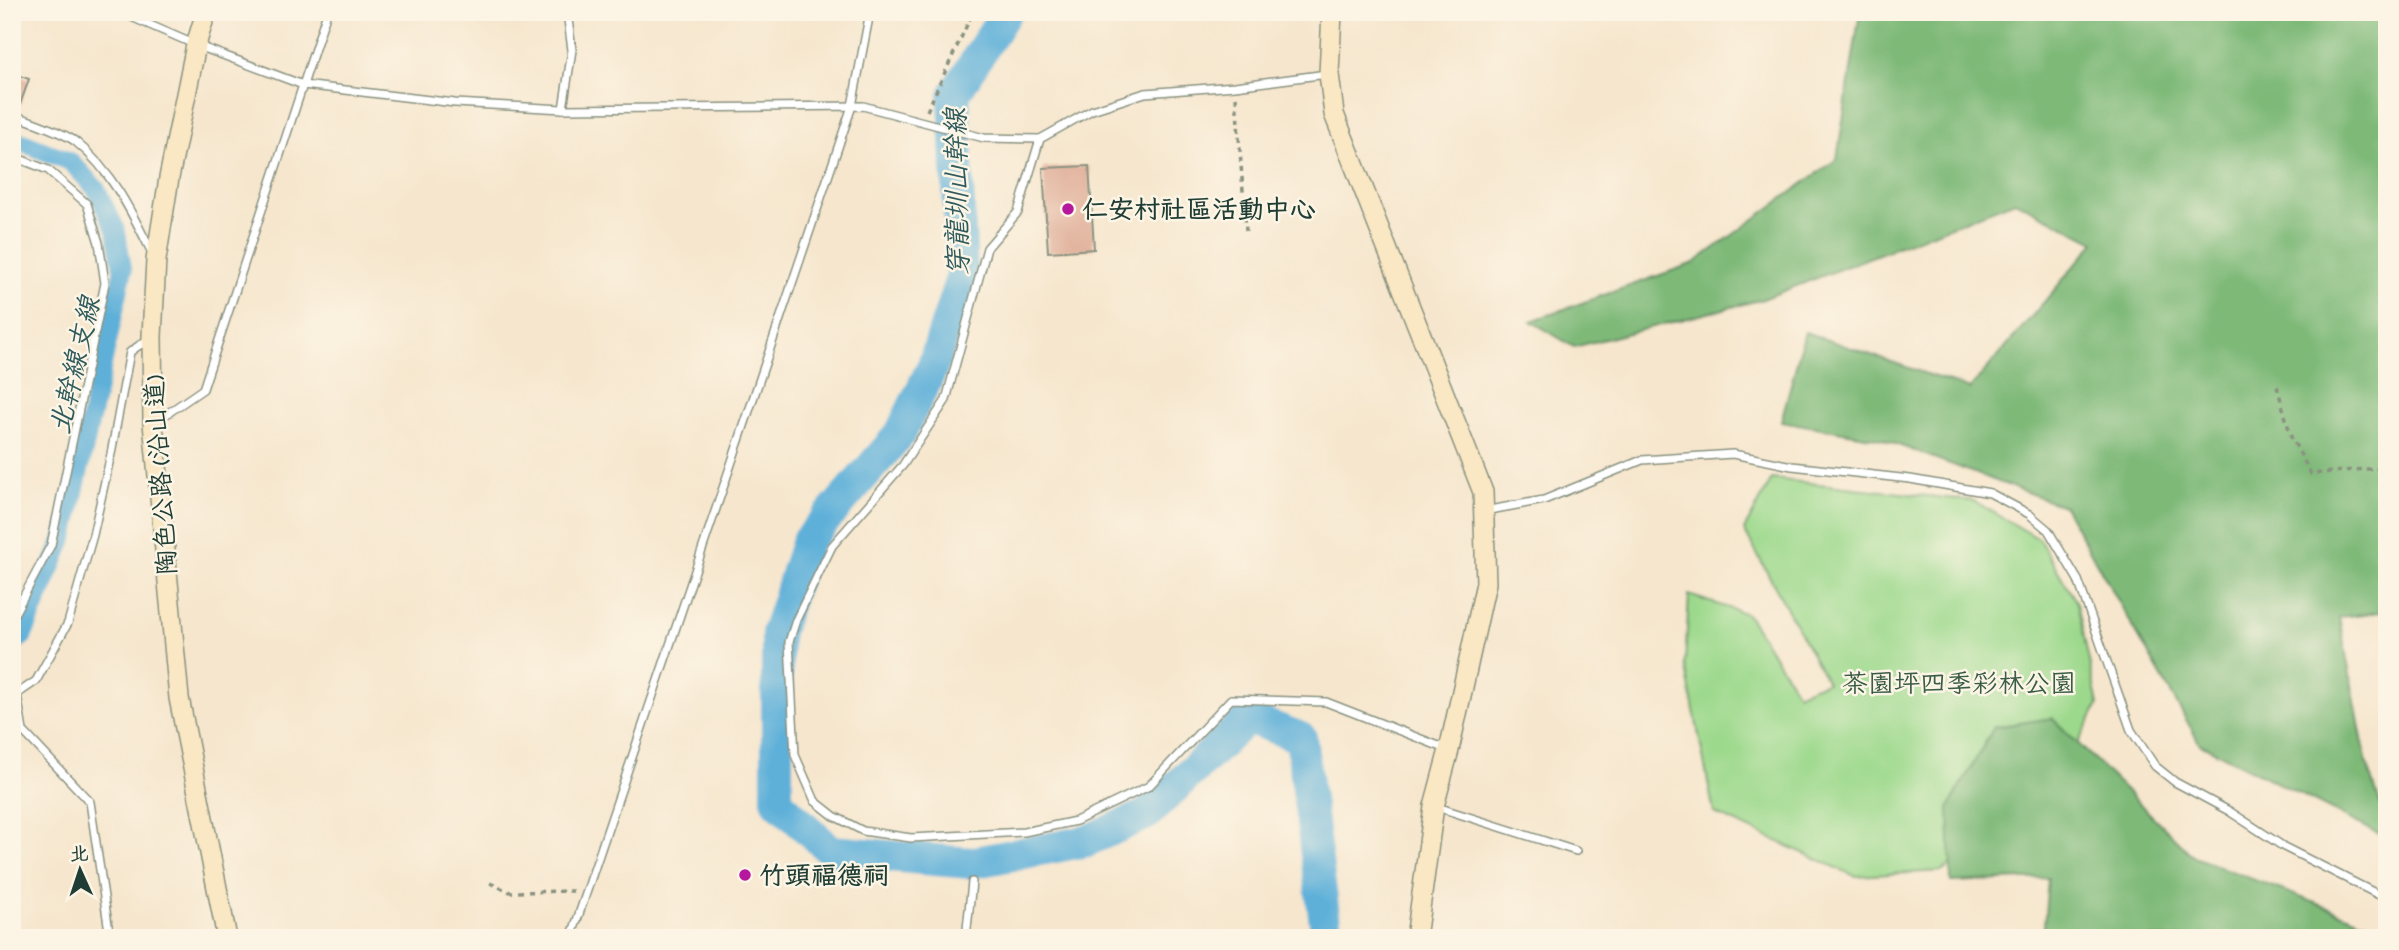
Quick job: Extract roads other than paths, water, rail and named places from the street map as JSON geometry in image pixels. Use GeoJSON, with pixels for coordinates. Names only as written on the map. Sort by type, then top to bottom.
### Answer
{"type":"FeatureCollection","features":[{"type":"Feature","properties":{"kind":"street","name":"陶色公路 (沿山道)"},"geometry":{"type":"LineString","coordinates":[[206,12],[196,45],[169,178],[156,260],[152,336],[153,424],[179,698],[228,938]]}},
{"type":"Feature","properties":{"kind":"street"},"geometry":{"type":"LineString","coordinates":[[1332,12],[1329,74],[1334,114],[1483,492],[1486,583],[1434,806],[1416,938]]}},
{"type":"Feature","properties":{"kind":"lane"},"geometry":{"type":"LineString","coordinates":[[120,12],[196,45],[303,85],[455,103],[563,109],[863,106],[984,138],[1040,139],[1092,110],[1145,93],[1235,86],[1329,74]]}},
{"type":"Feature","properties":{"kind":"lane"},"geometry":{"type":"LineString","coordinates":[[153,424],[203,389],[327,12]]}},
{"type":"Feature","properties":{"kind":"lane"},"geometry":{"type":"LineString","coordinates":[[563,109],[572,50],[567,12]]}},
{"type":"Feature","properties":{"kind":"lane"},"geometry":{"type":"LineString","coordinates":[[571,938],[852,106],[870,12]]}},
{"type":"Feature","properties":{"kind":"lane"},"geometry":{"type":"LineString","coordinates":[[12,114],[75,141],[126,200],[156,260]]}},
{"type":"Feature","properties":{"kind":"lane"},"geometry":{"type":"LineString","coordinates":[[1040,139],[1018,212],[987,248],[946,400],[903,465],[832,546],[796,620],[789,642],[795,755],[816,801],[834,816],[863,831],[911,838],[1024,832],[1076,821],[1149,786],[1231,699],[1326,702],[1449,750]]}},
{"type":"Feature","properties":{"kind":"lane"},"geometry":{"type":"LineString","coordinates":[[12,156],[48,170],[87,204],[99,243],[105,283],[51,545],[12,618]]}},
{"type":"Feature","properties":{"kind":"lane"},"geometry":{"type":"LineString","coordinates":[[110,938],[90,802],[23,731],[15,694],[36,681],[68,623],[96,521],[130,352],[152,336]]}},
{"type":"Feature","properties":{"kind":"lane"},"geometry":{"type":"LineString","coordinates":[[1482,512],[1544,500],[1642,460],[1733,454],[1792,466],[1910,479],[1990,493],[2029,514],[2048,530],[2078,580],[2131,730],[2155,766],[2175,782],[2229,811],[2284,847],[2387,899]]}},
{"type":"Feature","properties":{"kind":"lane"},"geometry":{"type":"LineString","coordinates":[[2387,699],[2383,710],[2387,760]]}},
{"type":"Feature","properties":{"kind":"lane"},"geometry":{"type":"LineString","coordinates":[[1434,806],[1576,850]]}},
{"type":"Feature","properties":{"kind":"lane"},"geometry":{"type":"LineString","coordinates":[[966,938],[972,882]]}},
{"type":"Feature","properties":{"kind":"waterway","name":"穿龍圳山幹線"},"geometry":{"type":"LineString","coordinates":[[1006,12],[954,95],[962,275],[933,366],[900,434],[807,541],[777,633],[777,801],[831,851],[970,863],[1087,841],[1147,814],[1248,718],[1301,738],[1327,938]]}},
{"type":"Feature","properties":{"kind":"waterway","name":"北幹線支線"},"geometry":{"type":"LineString","coordinates":[[12,138],[71,162],[96,189],[116,230],[123,271],[65,535],[23,636],[12,644]]}},
{"type":"Feature","properties":{"kind":"place","name":"仁安村社區活動中心"},"geometry":{"type":"Point","coordinates":[1068,209]}},
{"type":"Feature","properties":{"kind":"place","name":"竹頭福德祠"},"geometry":{"type":"Point","coordinates":[745,875]}},
{"type":"Feature","properties":{"kind":"park label","name":"茶園坪四季彩林公園"},"geometry":{"type":"Point","coordinates":[1959,683]}}]}
